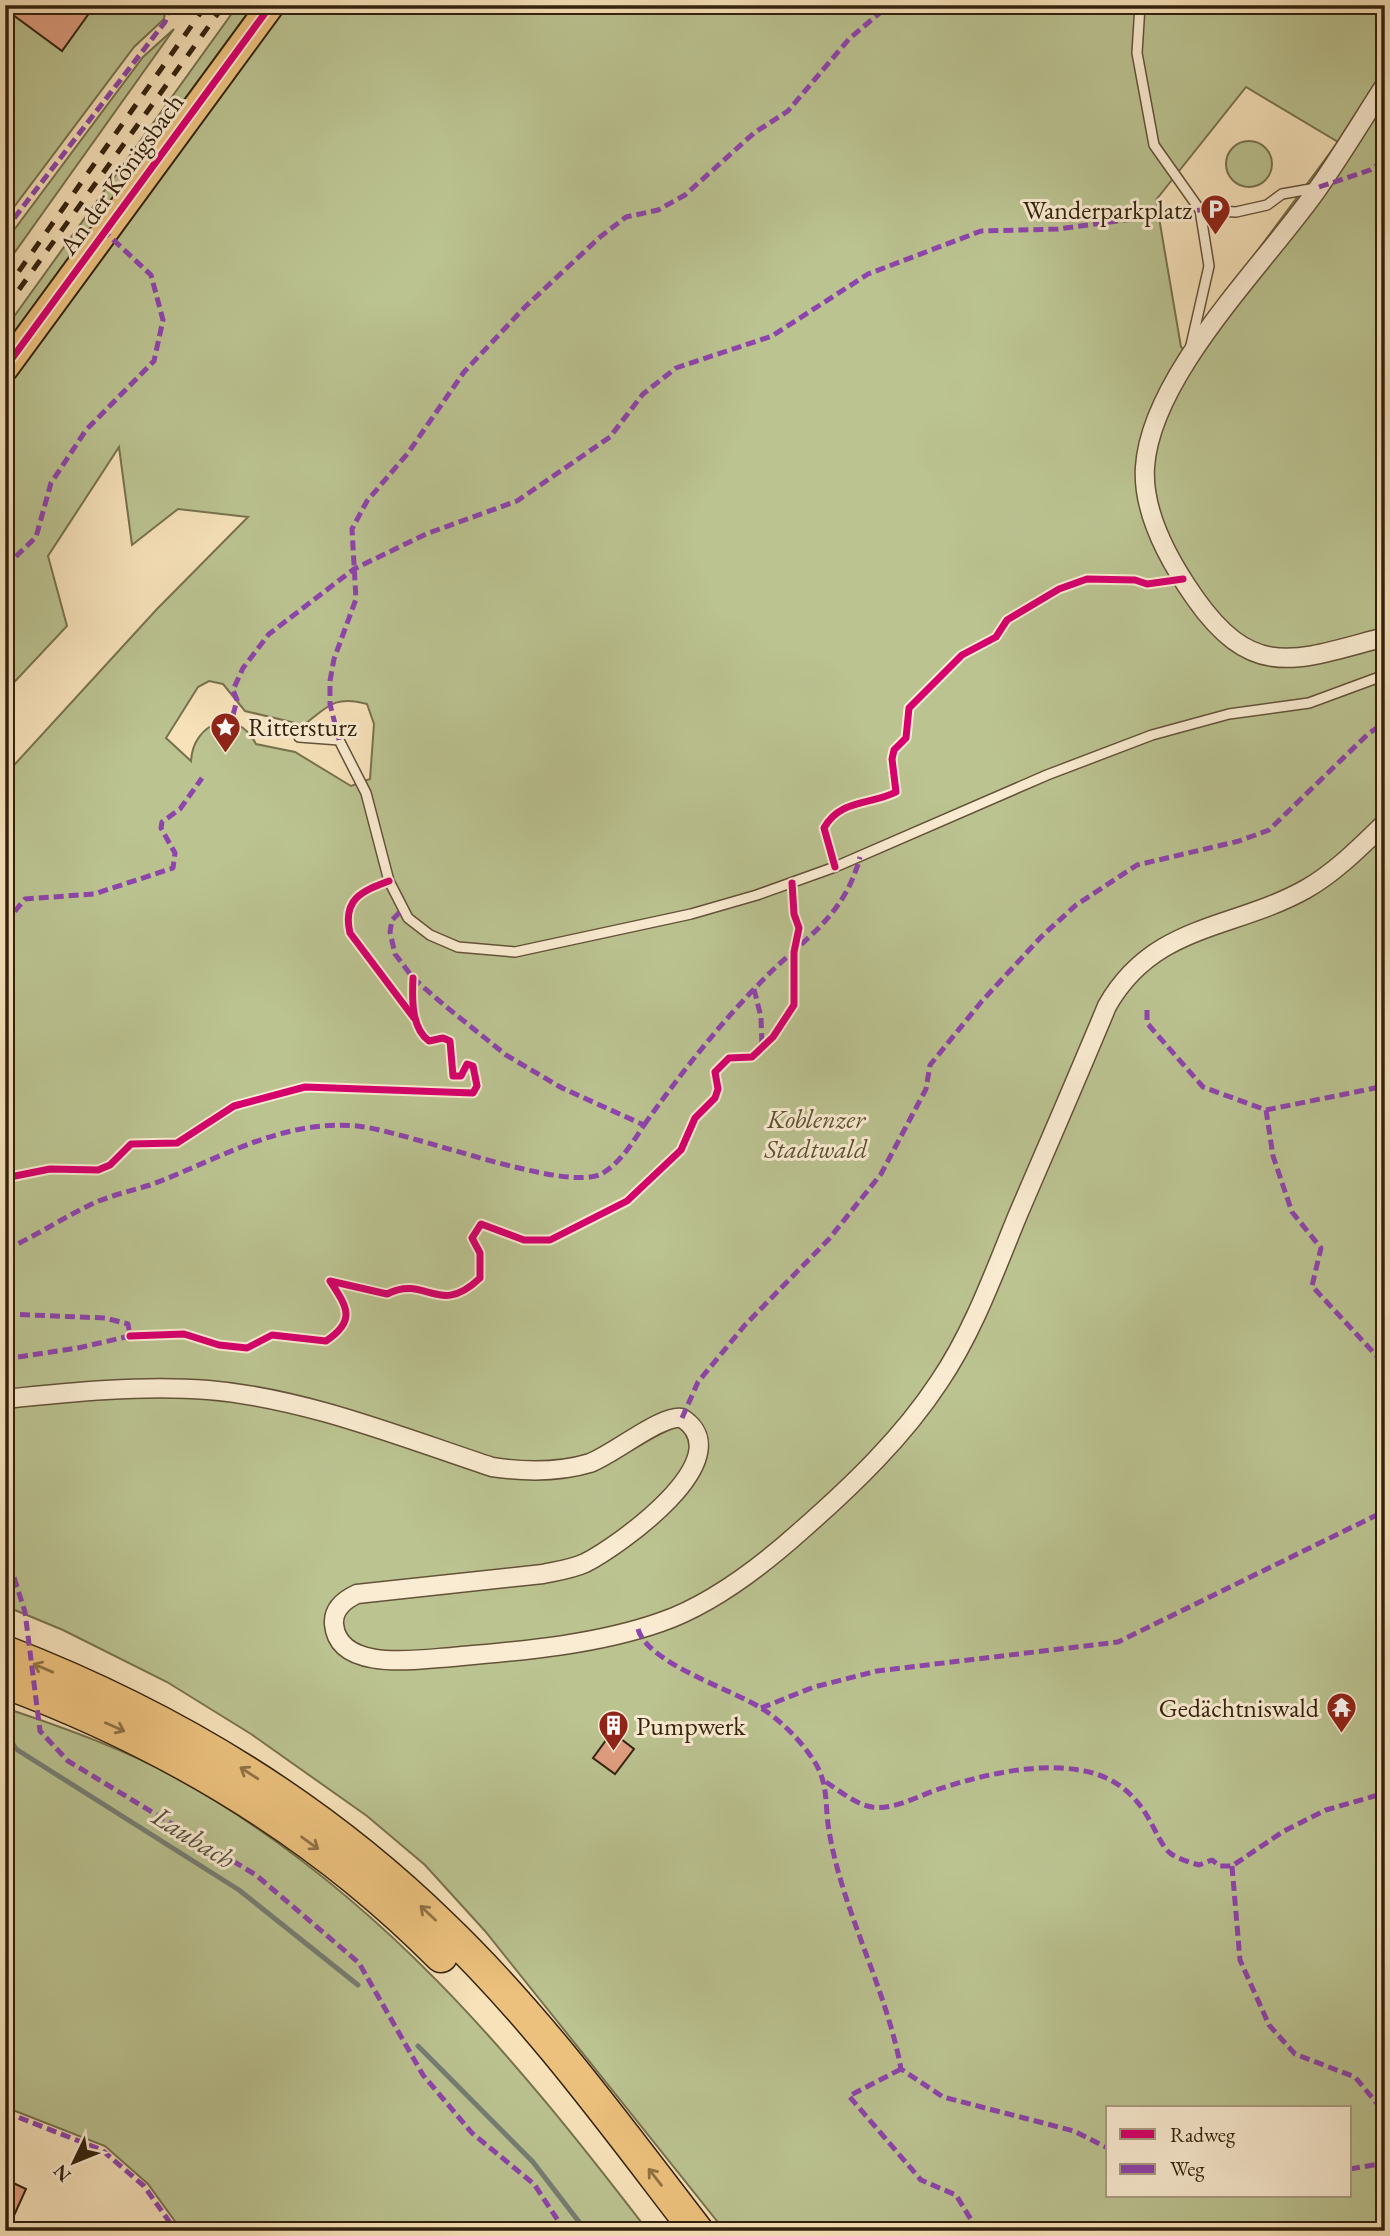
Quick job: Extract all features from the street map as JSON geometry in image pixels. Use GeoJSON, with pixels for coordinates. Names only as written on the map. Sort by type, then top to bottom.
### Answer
{"type":"FeatureCollection","features":[{"type":"Feature","properties":{"kind":"highway"},"geometry":{"type":"LineString","coordinates":[[5,1652],[136,1709],[194,1738],[299,1807],[368,1860],[443,1926],[511,1998],[697,2231]]}},
{"type":"Feature","properties":{"kind":"highway"},"geometry":{"type":"LineString","coordinates":[[5,1682],[119,1728],[187,1764],[280,1822],[379,1899],[474,1989],[524,2045],[670,2231]]}},
{"type":"Feature","properties":{"kind":"main road","name":"An der Königsbach"},"geometry":{"type":"LineString","coordinates":[[5,368],[271,5]]}},
{"type":"Feature","properties":{"kind":"street"},"geometry":{"type":"LineString","coordinates":[[1385,85],[1319,187],[1195,350],[1156,418],[1145,467],[1146,489],[1156,527],[1188,588],[1225,636],[1237,645],[1266,657],[1299,658],[1385,636]]}},
{"type":"Feature","properties":{"kind":"street"},"geometry":{"type":"LineString","coordinates":[[5,1399],[140,1389],[209,1390],[279,1402],[492,1467],[529,1472],[559,1470],[590,1462],[613,1453],[668,1418],[682,1418],[696,1436],[697,1451],[691,1469],[654,1515],[603,1553],[573,1567],[534,1575],[357,1594],[339,1606],[334,1621],[337,1638],[351,1651],[371,1658],[389,1660],[467,1656],[567,1643],[638,1629],[670,1619],[729,1586],[797,1535],[885,1449],[938,1384],[972,1322],[1107,1006],[1122,981],[1169,942],[1306,889],[1338,867],[1385,823]]}},
{"type":"Feature","properties":{"kind":"lane"},"geometry":{"type":"LineString","coordinates":[[1140,5],[1137,52],[1154,145],[1200,210],[1209,266],[1191,346],[1195,350]]}},
{"type":"Feature","properties":{"kind":"lane"},"geometry":{"type":"LineString","coordinates":[[1200,210],[1236,212],[1268,205],[1282,194],[1319,187]]}},
{"type":"Feature","properties":{"kind":"lane"},"geometry":{"type":"LineString","coordinates":[[299,737],[339,740],[366,793],[389,881],[408,918],[430,935],[458,947],[515,952],[691,914],[757,895],[860,857],[1047,775],[1152,735],[1229,714],[1309,703],[1385,676]]}},
{"type":"Feature","properties":{"kind":"green space"},"geometry":{"type":"Polygon","coordinates":[[[5,5],[166,5],[164,19],[134,47],[5,219],[5,5]]]}},
{"type":"Feature","properties":{"kind":"green space"},"geometry":{"type":"Polygon","coordinates":[[[238,5],[257,5],[5,350],[5,329],[238,5]]]}},
{"type":"Feature","properties":{"kind":"green space","name":"Koblenzer Stadtwald"},"geometry":{"type":"Polygon","coordinates":[[[279,5],[1385,5],[1385,2231],[725,2231],[485,1931],[425,1865],[367,1816],[251,1734],[167,1682],[63,1630],[5,1606],[5,775],[157,609],[248,517],[178,509],[132,545],[119,447],[48,556],[67,626],[5,692],[5,382],[279,5]],[[1246,87],[1156,200],[1181,347],[1184,350],[1338,142],[1246,87]],[[209,681],[198,687],[166,738],[191,761],[199,737],[207,728],[228,722],[248,732],[256,744],[295,752],[351,786],[370,779],[374,724],[367,704],[347,701],[332,704],[304,725],[245,711],[223,684],[209,681]]]}},
{"type":"Feature","properties":{"kind":"green space"},"geometry":{"type":"Polygon","coordinates":[[[174,29],[5,266],[5,242],[143,57],[174,29]]]}},
{"type":"Feature","properties":{"kind":"green space"},"geometry":{"type":"Polygon","coordinates":[[[1249,141],[1266,147],[1272,164],[1266,181],[1249,187],[1232,181],[1226,164],[1232,147],[1249,141]]]}},
{"type":"Feature","properties":{"kind":"green space"},"geometry":{"type":"Polygon","coordinates":[[[5,1708],[95,1740],[182,1781],[253,1825],[319,1874],[380,1926],[493,2040],[648,2231],[182,2231],[148,2184],[105,2146],[5,2107],[5,1708]]]}},
{"type":"Feature","properties":{"kind":"building"},"geometry":{"type":"Polygon","coordinates":[[[5,5],[95,5],[62,51],[5,9],[5,5]]]}},
{"type":"Feature","properties":{"kind":"building","name":"Pumpwerk"},"geometry":{"type":"Polygon","coordinates":[[[612,1732],[634,1749],[615,1774],[593,1758],[612,1732]]]}},
{"type":"Feature","properties":{"kind":"building"},"geometry":{"type":"Polygon","coordinates":[[[5,2179],[26,2189],[7,2231],[5,2231],[5,2179]]]}},
{"type":"Feature","properties":{"kind":"waterway","name":"Laubach"},"geometry":{"type":"LineString","coordinates":[[5,1731],[16,1749],[239,1890],[358,1985]]}},
{"type":"Feature","properties":{"kind":"waterway","name":"Laubach"},"geometry":{"type":"LineString","coordinates":[[418,2046],[533,2162],[586,2231]]}},
{"type":"Feature","properties":{"kind":"railway"},"geometry":{"type":"LineString","coordinates":[[5,291],[206,5]]}},
{"type":"Feature","properties":{"kind":"railway"},"geometry":{"type":"LineString","coordinates":[[5,309],[224,5]]}},
{"type":"Feature","properties":{"kind":"marked path"},"geometry":{"type":"LineString","coordinates":[[5,230],[165,22],[170,5]]}},
{"type":"Feature","properties":{"kind":"marked path"},"geometry":{"type":"LineString","coordinates":[[339,740],[330,704],[330,681],[334,659],[356,599],[352,529],[367,501],[408,453],[464,372],[525,307],[600,237],[626,217],[658,210],[685,195],[754,133],[788,111],[849,39],[889,5]]}},
{"type":"Feature","properties":{"kind":"marked path"},"geometry":{"type":"LineString","coordinates":[[897,5],[902,13]]}},
{"type":"Feature","properties":{"kind":"marked path"},"geometry":{"type":"LineString","coordinates":[[1319,187],[1370,170],[1385,160]]}},
{"type":"Feature","properties":{"kind":"marked path"},"geometry":{"type":"LineString","coordinates":[[233,715],[237,700],[233,690],[243,668],[269,634],[354,569],[426,534],[517,501],[610,437],[643,394],[676,368],[772,336],[868,274],[981,231],[1058,229],[1200,210]]}},
{"type":"Feature","properties":{"kind":"marked path"},"geometry":{"type":"LineString","coordinates":[[5,567],[36,537],[51,483],[86,430],[154,361],[163,320],[151,275],[105,232]]}},
{"type":"Feature","properties":{"kind":"marked path"},"geometry":{"type":"LineString","coordinates":[[1385,507],[1380,522],[1385,536]]}},
{"type":"Feature","properties":{"kind":"marked path"},"geometry":{"type":"LineString","coordinates":[[682,1418],[698,1382],[745,1325],[829,1239],[881,1174],[926,1089],[930,1065],[982,1001],[1041,937],[1076,905],[1137,865],[1239,841],[1269,830],[1369,733],[1385,723]]}},
{"type":"Feature","properties":{"kind":"marked path"},"geometry":{"type":"LineString","coordinates":[[5,923],[25,899],[94,894],[173,868],[175,853],[161,828],[162,822],[180,809],[202,778]]}},
{"type":"Feature","properties":{"kind":"marked path"},"geometry":{"type":"LineString","coordinates":[[644,1125],[728,1017],[831,914],[843,898],[860,857]]}},
{"type":"Feature","properties":{"kind":"marked path"},"geometry":{"type":"LineString","coordinates":[[5,1250],[101,1200],[150,1185],[276,1135],[302,1129],[357,1126],[381,1130],[486,1160],[557,1176],[585,1178],[603,1173],[615,1163],[644,1125],[562,1088],[506,1055],[413,978],[395,954],[390,932],[392,920],[402,910]]}},
{"type":"Feature","properties":{"kind":"marked path"},"geometry":{"type":"LineString","coordinates":[[754,989],[761,1017],[762,1047]]}},
{"type":"Feature","properties":{"kind":"marked path"},"geometry":{"type":"LineString","coordinates":[[1147,1010],[1147,1023],[1203,1087],[1266,1110],[1385,1086]]}},
{"type":"Feature","properties":{"kind":"marked path"},"geometry":{"type":"LineString","coordinates":[[1266,1110],[1273,1156],[1292,1212],[1321,1248],[1312,1286],[1385,1365]]}},
{"type":"Feature","properties":{"kind":"marked path"},"geometry":{"type":"LineString","coordinates":[[5,1314],[105,1318],[128,1324],[130,1336],[78,1348],[5,1359]]}},
{"type":"Feature","properties":{"kind":"marked path"},"geometry":{"type":"LineString","coordinates":[[761,1708],[814,1687],[877,1671],[1118,1642],[1385,1511]]}},
{"type":"Feature","properties":{"kind":"marked path"},"geometry":{"type":"LineString","coordinates":[[5,1549],[25,1612],[40,1731],[68,1761],[256,1875],[359,1963],[423,2075],[472,2133],[534,2184],[565,2231]]}},
{"type":"Feature","properties":{"kind":"marked path"},"geometry":{"type":"LineString","coordinates":[[638,1629],[645,1641],[673,1664],[761,1708],[775,1718],[800,1742],[816,1765],[825,1792],[835,1861],[885,2009],[901,2069],[943,2097],[1074,2131],[1106,2147]]}},
{"type":"Feature","properties":{"kind":"marked path"},"geometry":{"type":"LineString","coordinates":[[826,1782],[860,1803],[881,1807],[998,1773],[1045,1768],[1075,1769],[1101,1776],[1124,1788],[1142,1808],[1170,1853],[1199,1865],[1212,1860],[1220,1866],[1232,1866],[1284,1831],[1326,1810],[1385,1793]]}},
{"type":"Feature","properties":{"kind":"marked path"},"geometry":{"type":"LineString","coordinates":[[1232,1866],[1240,1960],[1269,2025],[1295,2054],[1355,2077],[1385,2113]]}},
{"type":"Feature","properties":{"kind":"marked path"},"geometry":{"type":"LineString","coordinates":[[901,2069],[849,2096],[921,2180],[956,2195],[978,2231]]}},
{"type":"Feature","properties":{"kind":"marked path"},"geometry":{"type":"LineString","coordinates":[[5,2112],[102,2150],[144,2186],[176,2231]]}},
{"type":"Feature","properties":{"kind":"marked path"},"geometry":{"type":"LineString","coordinates":[[1352,2169],[1385,2163]]}},
{"type":"Feature","properties":{"kind":"cycle path"},"geometry":{"type":"LineString","coordinates":[[5,368],[271,5]]}},
{"type":"Feature","properties":{"kind":"cycle path"},"geometry":{"type":"LineString","coordinates":[[835,867],[824,828],[838,812],[847,807],[896,792],[892,759],[894,750],[906,738],[909,708],[962,655],[996,637],[1007,620],[1059,589],[1087,579],[1135,580],[1147,584],[1183,579]]}},
{"type":"Feature","properties":{"kind":"cycle path"},"geometry":{"type":"LineString","coordinates":[[389,881],[356,898],[349,912],[350,933],[414,1018]]}},
{"type":"Feature","properties":{"kind":"cycle path"},"geometry":{"type":"LineString","coordinates":[[130,1336],[184,1334],[219,1345],[247,1348],[272,1335],[326,1341],[342,1327],[346,1314],[345,1307],[330,1281],[387,1294],[401,1289],[412,1289],[453,1295],[480,1278],[480,1253],[472,1238],[481,1224],[524,1240],[550,1240],[627,1201],[681,1150],[695,1118],[715,1098],[718,1089],[715,1072],[729,1058],[752,1057],[773,1037],[794,1005],[794,952],[799,928],[794,914],[792,883]]}},
{"type":"Feature","properties":{"kind":"cycle path"},"geometry":{"type":"LineString","coordinates":[[5,1178],[50,1169],[98,1170],[110,1165],[131,1144],[177,1143],[234,1106],[305,1087],[473,1093],[477,1086],[473,1066],[467,1064],[461,1076],[453,1076],[450,1041],[443,1038],[429,1041],[419,1028],[414,1012],[413,978]]}},
{"type":"Feature","properties":{"kind":"place","name":"Wanderparkplatz"},"geometry":{"type":"Point","coordinates":[1215,237]}},
{"type":"Feature","properties":{"kind":"place","name":"Rittersturz"},"geometry":{"type":"Point","coordinates":[225,754]}},
{"type":"Feature","properties":{"kind":"place","name":"Gedächtniswald"},"geometry":{"type":"Point","coordinates":[1342,1735]}},
{"type":"Feature","properties":{"kind":"place","name":"Pumpwerk"},"geometry":{"type":"Point","coordinates":[613,1753]}}]}
